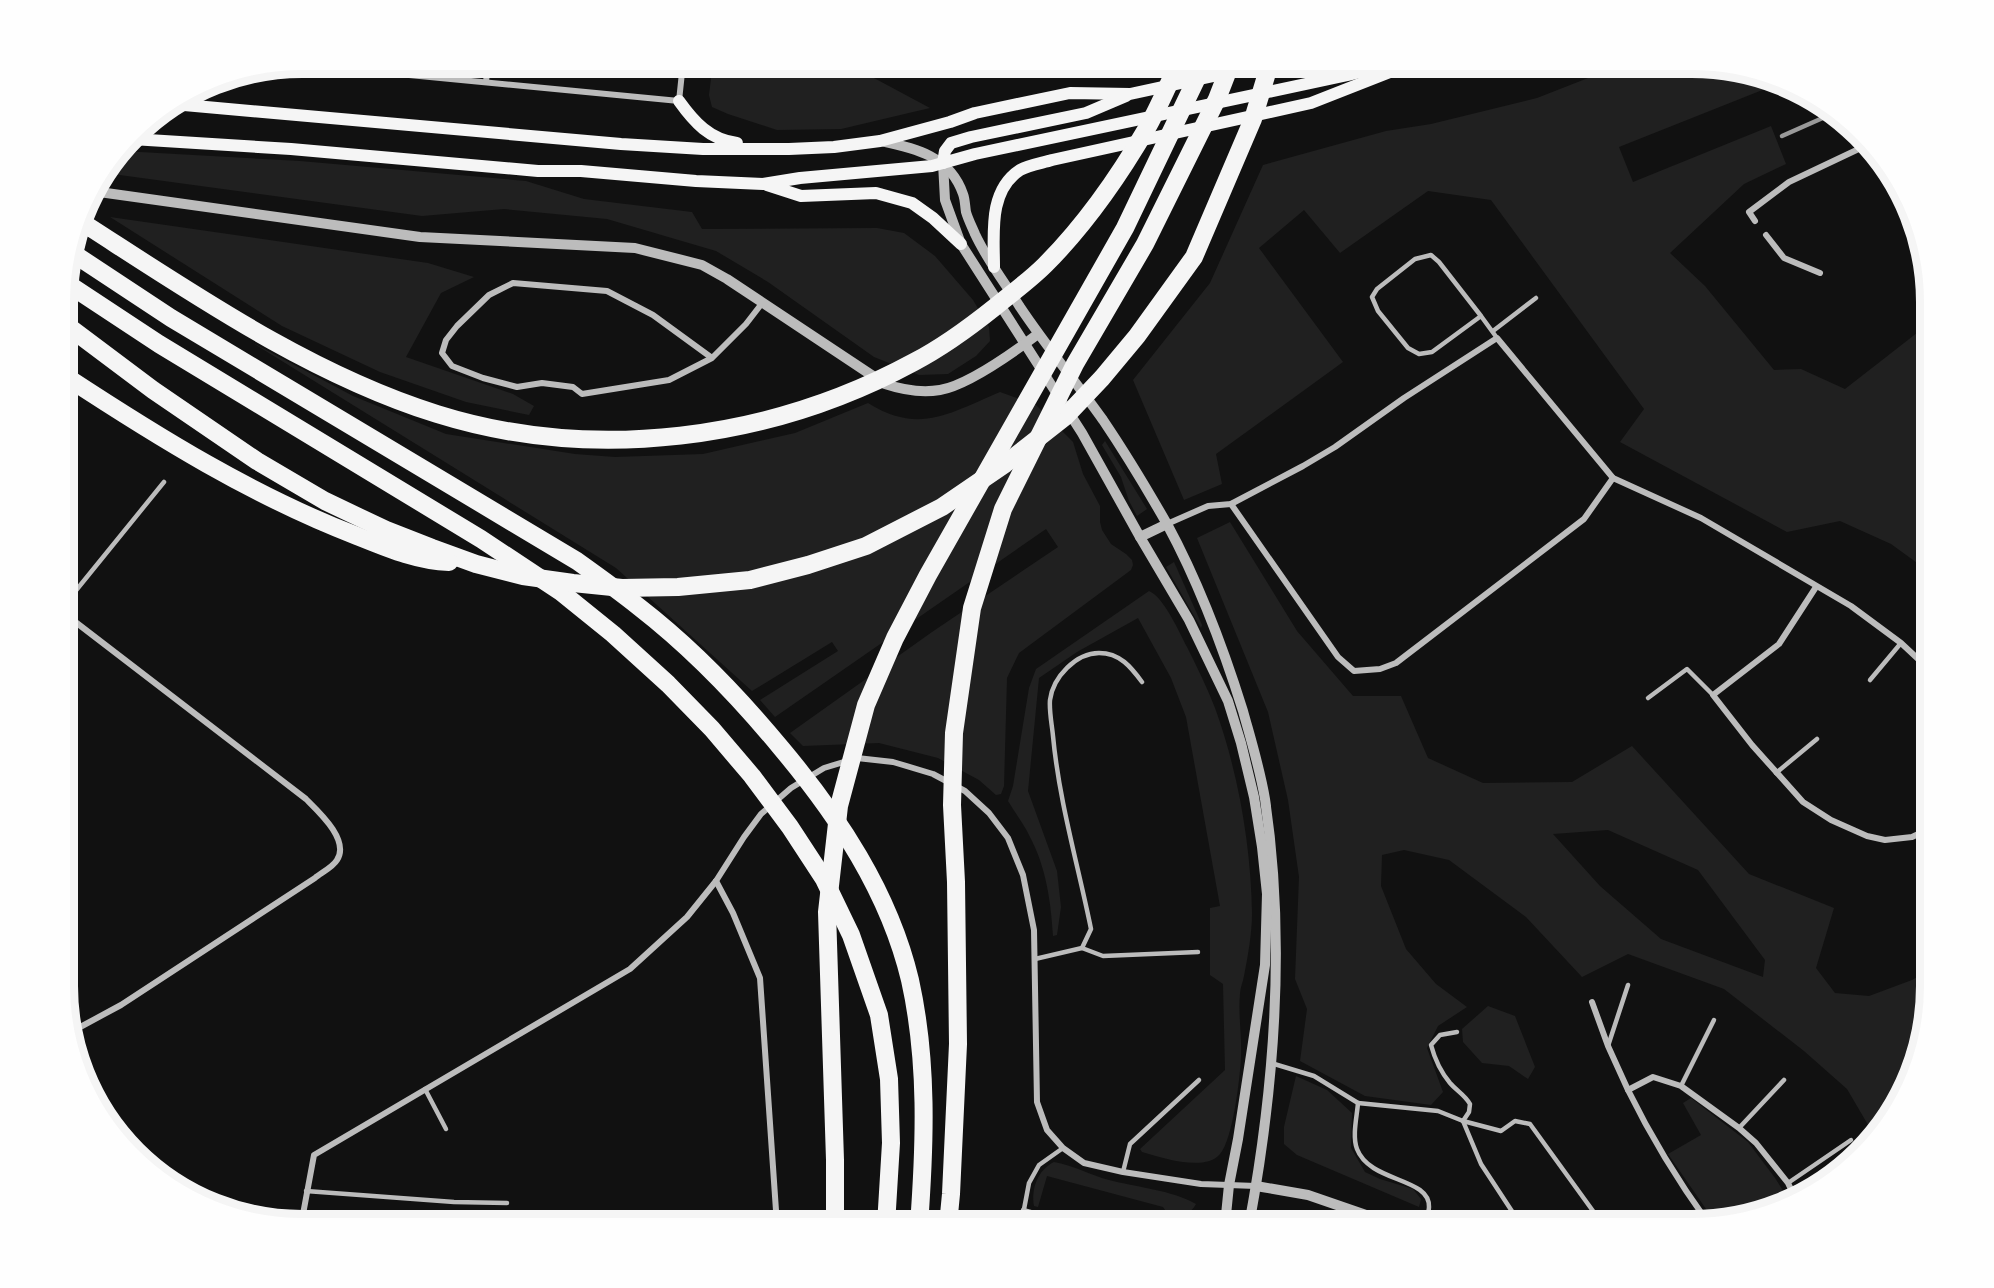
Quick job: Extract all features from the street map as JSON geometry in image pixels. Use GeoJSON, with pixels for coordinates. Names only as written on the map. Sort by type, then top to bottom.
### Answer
{"type":"FeatureCollection","features":[{"type":"Feature","properties":{"kind":"highway"},"geometry":{"type":"LineString","coordinates":[[87,225],[232,318],[298,354],[368,388],[437,414],[493,428],[562,439],[647,440],[737,428],[846,393],[915,362],[971,326],[1023,285],[1073,234],[1106,190],[1147,127],[1174,74]]}},
{"type":"Feature","properties":{"kind":"highway"},"geometry":{"type":"LineString","coordinates":[[835,1214],[827,912],[839,806],[866,705],[895,638],[928,575],[1125,228],[1199,74]]}},
{"type":"Feature","properties":{"kind":"highway"},"geometry":{"type":"LineString","coordinates":[[949,1214],[958,1044],[956,882],[952,805],[954,733],[972,608],[1003,509],[1075,364],[1145,244],[1217,99],[1227,74]]}},
{"type":"Feature","properties":{"kind":"highway"},"geometry":{"type":"LineString","coordinates":[[74,331],[153,390],[257,461],[325,501],[386,530],[476,564],[524,576],[622,588],[678,587],[750,580],[808,565],[866,546],[942,507],[1005,464],[1065,417],[1137,336],[1194,258],[1253,119],[1268,74]]}},
{"type":"Feature","properties":{"kind":"highway"},"geometry":{"type":"LineString","coordinates":[[78,257],[171,318],[577,561],[640,608],[704,663],[747,707],[808,780],[852,843],[876,887],[895,932],[910,980],[925,1100],[920,1214]]}},
{"type":"Feature","properties":{"kind":"highway"},"geometry":{"type":"LineString","coordinates":[[74,288],[159,344],[481,540],[561,592],[613,634],[668,684],[711,729],[752,776],[790,827],[824,879],[851,935],[879,1016],[889,1079],[891,1143],[887,1214]]}},
{"type":"Feature","properties":{"kind":"highway"},"geometry":{"type":"LineString","coordinates":[[74,382],[134,422],[206,463],[318,521],[411,556],[442,562],[476,564]]}},
{"type":"Feature","properties":{"kind":"main road"},"geometry":{"type":"LineString","coordinates":[[943,162],[945,151],[951,144],[971,137],[1086,113],[1130,94],[1222,74]]}},
{"type":"Feature","properties":{"kind":"main road"},"geometry":{"type":"LineString","coordinates":[[140,140],[314,151],[538,171],[581,171],[763,184],[800,178],[932,166],[1352,74]]}},
{"type":"Feature","properties":{"kind":"main road"},"geometry":{"type":"LineString","coordinates":[[994,267],[995,213],[999,195],[1010,179],[1022,169],[1052,160],[1311,103],[1385,74]]}},
{"type":"Feature","properties":{"kind":"main road"},"geometry":{"type":"LineString","coordinates":[[185,106],[621,144],[703,149],[789,149],[834,147],[880,141],[975,113],[1070,93],[1130,94]]}},
{"type":"Feature","properties":{"kind":"main road"},"geometry":{"type":"LineString","coordinates":[[680,101],[692,119],[707,132],[724,141],[789,149]]}},
{"type":"Feature","properties":{"kind":"main road"},"geometry":{"type":"LineString","coordinates":[[763,184],[801,196],[876,193],[912,203],[933,218],[961,244]]}},
{"type":"Feature","properties":{"kind":"street"},"geometry":{"type":"LineString","coordinates":[[401,74],[680,101],[682,74]]}},
{"type":"Feature","properties":{"kind":"street"},"geometry":{"type":"LineString","coordinates":[[486,82],[487,74]]}},
{"type":"Feature","properties":{"kind":"street"},"geometry":{"type":"LineString","coordinates":[[880,141],[912,148],[943,162],[954,175],[964,195],[967,214],[975,236],[1038,334],[1102,419],[1132,465],[1180,548],[1221,641],[1255,751],[1264,798],[1274,882],[1277,940],[1271,1063],[1251,1214]]}},
{"type":"Feature","properties":{"kind":"street"},"geometry":{"type":"LineString","coordinates":[[1755,221],[1749,212],[1789,182],[1861,148]]}},
{"type":"Feature","properties":{"kind":"street"},"geometry":{"type":"LineString","coordinates":[[943,162],[945,200],[961,244],[1082,433],[1189,620],[1228,701],[1241,743],[1254,797],[1262,847],[1267,894],[1265,965],[1226,1214]]}},
{"type":"Feature","properties":{"kind":"street"},"geometry":{"type":"LineString","coordinates":[[102,191],[420,237],[635,248],[702,265],[763,302],[885,384],[904,390],[941,390],[963,382],[1026,344],[1038,334]]}},
{"type":"Feature","properties":{"kind":"street"},"geometry":{"type":"LineString","coordinates":[[1766,235],[1784,258],[1820,273]]}},
{"type":"Feature","properties":{"kind":"street"},"geometry":{"type":"LineString","coordinates":[[712,358],[653,315],[607,291],[513,283],[489,295],[446,339],[442,353],[452,366],[460,370],[517,387],[542,383],[573,387],[582,394],[669,380],[712,358],[746,324],[763,302]]}},
{"type":"Feature","properties":{"kind":"street"},"geometry":{"type":"LineString","coordinates":[[1140,537],[1208,506],[1231,504],[1303,466],[1497,338],[1613,478],[1701,518],[1851,606],[1901,644],[1920,662]]}},
{"type":"Feature","properties":{"kind":"street"},"geometry":{"type":"LineString","coordinates":[[1231,504],[1338,657],[1354,671],[1380,669],[1396,663],[1584,519],[1613,478]]}},
{"type":"Feature","properties":{"kind":"street"},"geometry":{"type":"LineString","coordinates":[[1816,586],[1779,644],[1713,695],[1776,773],[1803,802],[1831,820],[1867,836],[1885,840],[1912,837],[1920,833]]}},
{"type":"Feature","properties":{"kind":"street"},"geometry":{"type":"LineString","coordinates":[[74,621],[306,799],[338,837],[341,849],[337,861],[315,878],[121,1005],[77,1028]]}},
{"type":"Feature","properties":{"kind":"street"},"geometry":{"type":"LineString","coordinates":[[303,1214],[314,1155],[630,969],[687,917],[716,881],[761,814],[791,788],[824,768],[857,758],[893,762],[933,774],[965,791],[988,813],[1008,838],[1023,875],[1034,930],[1037,1102],[1047,1130],[1063,1148],[1084,1163],[1123,1172],[1191,1182],[1256,1186],[1300,1193],[1362,1214]]}},
{"type":"Feature","properties":{"kind":"street"},"geometry":{"type":"LineString","coordinates":[[716,881],[733,913],[760,978],[776,1214]]}},
{"type":"Feature","properties":{"kind":"street"},"geometry":{"type":"LineString","coordinates":[[1592,1002],[1608,1046],[1649,1133],[1672,1172],[1702,1214]]}},
{"type":"Feature","properties":{"kind":"street"},"geometry":{"type":"LineString","coordinates":[[1628,1090],[1653,1077],[1681,1086],[1756,1143],[1788,1183],[1792,1191]]}},
{"type":"Feature","properties":{"kind":"lane"},"geometry":{"type":"LineString","coordinates":[[1481,316],[1432,352],[1419,354],[1408,348],[1378,311],[1372,297],[1377,289],[1415,259],[1431,255],[1439,262],[1493,331],[1497,338]]}},
{"type":"Feature","properties":{"kind":"lane"},"geometry":{"type":"LineString","coordinates":[[1493,331],[1536,298]]}},
{"type":"Feature","properties":{"kind":"lane"},"geometry":{"type":"LineString","coordinates":[[74,593],[164,482]]}},
{"type":"Feature","properties":{"kind":"lane"},"geometry":{"type":"LineString","coordinates":[[1870,680],[1901,644]]}},
{"type":"Feature","properties":{"kind":"lane"},"geometry":{"type":"LineString","coordinates":[[1082,948],[1091,928],[1056,769],[1050,699],[1060,675],[1077,660],[1096,653],[1112,653],[1129,665],[1142,682]]}},
{"type":"Feature","properties":{"kind":"lane"},"geometry":{"type":"LineString","coordinates":[[1648,698],[1687,669],[1713,695]]}},
{"type":"Feature","properties":{"kind":"lane"},"geometry":{"type":"LineString","coordinates":[[1776,773],[1816,739]]}},
{"type":"Feature","properties":{"kind":"lane"},"geometry":{"type":"LineString","coordinates":[[1035,959],[1082,948],[1103,956],[1198,952]]}},
{"type":"Feature","properties":{"kind":"lane"},"geometry":{"type":"LineString","coordinates":[[1608,1046],[1628,985]]}},
{"type":"Feature","properties":{"kind":"lane"},"geometry":{"type":"LineString","coordinates":[[1681,1086],[1714,1020]]}},
{"type":"Feature","properties":{"kind":"lane"},"geometry":{"type":"LineString","coordinates":[[1457,1032],[1440,1035],[1431,1045],[1437,1065],[1452,1085],[1465,1095],[1470,1104],[1469,1112],[1463,1121]]}},
{"type":"Feature","properties":{"kind":"lane"},"geometry":{"type":"LineString","coordinates":[[1271,1063],[1314,1076],[1358,1103],[1438,1111],[1463,1121],[1501,1131],[1515,1121],[1530,1124],[1593,1210]]}},
{"type":"Feature","properties":{"kind":"lane"},"geometry":{"type":"LineString","coordinates":[[1123,1172],[1130,1144],[1199,1080]]}},
{"type":"Feature","properties":{"kind":"lane"},"geometry":{"type":"LineString","coordinates":[[1739,1128],[1784,1080]]}},
{"type":"Feature","properties":{"kind":"lane"},"geometry":{"type":"LineString","coordinates":[[425,1089],[446,1129]]}},
{"type":"Feature","properties":{"kind":"lane"},"geometry":{"type":"LineString","coordinates":[[1358,1103],[1356,1146],[1360,1154],[1372,1169],[1415,1185],[1428,1197],[1427,1214]]}},
{"type":"Feature","properties":{"kind":"lane"},"geometry":{"type":"LineString","coordinates":[[1463,1121],[1481,1164],[1514,1214]]}},
{"type":"Feature","properties":{"kind":"lane"},"geometry":{"type":"LineString","coordinates":[[1788,1183],[1851,1140]]}},
{"type":"Feature","properties":{"kind":"lane"},"geometry":{"type":"LineString","coordinates":[[1023,1214],[1029,1183],[1039,1165],[1063,1148]]}},
{"type":"Feature","properties":{"kind":"lane"},"geometry":{"type":"LineString","coordinates":[[306,1191],[454,1202],[507,1203]]}},
{"type":"Feature","properties":{"kind":"lane"},"geometry":{"type":"LineString","coordinates":[[1023,1210],[1037,1214]]}},
{"type":"Feature","properties":{"kind":"shaded area"},"geometry":{"type":"Polygon","coordinates":[[[712,74],[867,74],[930,108],[841,129],[777,130],[712,107],[709,95],[712,74]]]}},
{"type":"Feature","properties":{"kind":"shaded area"},"geometry":{"type":"Polygon","coordinates":[[[1598,74],[1722,75],[1769,87],[1619,147],[1633,182],[1771,126],[1786,164],[1744,184],[1670,253],[1705,286],[1774,370],[1801,369],[1845,389],[1920,331],[1920,565],[1891,544],[1840,521],[1787,532],[1620,442],[1644,409],[1491,200],[1428,191],[1340,253],[1304,210],[1259,248],[1343,362],[1216,454],[1222,484],[1184,500],[1133,380],[1210,283],[1263,165],[1386,131],[1431,124],[1537,98],[1598,74]]]}},
{"type":"Feature","properties":{"kind":"shaded area"},"geometry":{"type":"Polygon","coordinates":[[[130,151],[300,161],[526,181],[584,199],[692,212],[702,229],[877,228],[904,233],[935,256],[973,300],[989,327],[990,341],[976,356],[948,374],[919,375],[874,357],[768,282],[716,251],[607,219],[504,209],[422,216],[113,174],[130,151]]]}},
{"type":"Feature","properties":{"kind":"shaded area"},"geometry":{"type":"Polygon","coordinates":[[[110,217],[428,263],[474,277],[441,293],[406,357],[513,394],[534,406],[529,415],[466,402],[380,372],[282,326],[110,217]]]}},
{"type":"Feature","properties":{"kind":"shaded area"},"geometry":{"type":"Polygon","coordinates":[[[251,342],[353,396],[446,434],[575,454],[615,457],[703,454],[795,433],[868,403],[886,413],[903,418],[934,417],[950,413],[1000,392],[1036,405],[1073,442],[1083,474],[1100,506],[1102,530],[1111,544],[1132,560],[1133,565],[1131,570],[1019,653],[1007,678],[1004,786],[1001,794],[996,795],[979,780],[938,758],[879,743],[803,746],[790,733],[932,632],[1058,547],[1046,529],[775,717],[760,700],[838,651],[832,642],[752,691],[616,568],[251,342]]]}},
{"type":"Feature","properties":{"kind":"shaded area"},"geometry":{"type":"Polygon","coordinates":[[[1105,441],[1147,509],[1137,516],[1121,477],[1102,445],[1105,441]]]}},
{"type":"Feature","properties":{"kind":"shaded area"},"geometry":{"type":"Polygon","coordinates":[[[1230,522],[1297,631],[1353,696],[1401,696],[1428,758],[1483,783],[1572,782],[1632,746],[1749,874],[1834,908],[1816,968],[1835,993],[1869,996],[1920,975],[1919,1016],[1913,1045],[1903,1074],[1882,1113],[1870,1129],[1847,1089],[1804,1051],[1724,989],[1628,954],[1582,977],[1526,917],[1449,860],[1404,850],[1382,855],[1381,886],[1406,949],[1436,984],[1467,1007],[1438,1026],[1427,1048],[1443,1092],[1431,1105],[1365,1096],[1300,1061],[1307,1009],[1295,979],[1299,877],[1288,800],[1268,712],[1197,538],[1230,522]],[[1608,830],[1553,834],[1600,886],[1661,939],[1763,977],[1765,960],[1698,870],[1608,830]]]}},
{"type":"Feature","properties":{"kind":"shaded area"},"geometry":{"type":"Polygon","coordinates":[[[1174,562],[1202,625],[1201,628],[1166,567],[1174,562]]]}},
{"type":"Feature","properties":{"kind":"shaded area"},"geometry":{"type":"Polygon","coordinates":[[[1149,591],[1160,600],[1171,616],[1215,708],[1237,783],[1249,862],[1252,921],[1240,992],[1241,1057],[1232,1122],[1225,1146],[1220,1154],[1213,1159],[1194,1163],[1172,1160],[1142,1152],[1140,1149],[1225,1070],[1223,984],[1210,975],[1210,908],[1220,906],[1186,717],[1171,678],[1138,618],[1077,652],[1039,678],[1028,791],[1057,871],[1061,907],[1057,935],[1053,936],[1049,898],[1036,848],[1008,801],[1013,786],[1029,688],[1036,669],[1149,591]]]}},
{"type":"Feature","properties":{"kind":"shaded area"},"geometry":{"type":"Polygon","coordinates":[[[1488,1006],[1515,1016],[1535,1067],[1528,1079],[1509,1066],[1482,1063],[1463,1042],[1462,1029],[1488,1006]]]}},
{"type":"Feature","properties":{"kind":"shaded area"},"geometry":{"type":"Polygon","coordinates":[[[1296,1076],[1327,1090],[1352,1113],[1351,1148],[1365,1172],[1413,1189],[1421,1199],[1419,1207],[1297,1155],[1284,1144],[1284,1127],[1296,1076]]]}},
{"type":"Feature","properties":{"kind":"shaded area"},"geometry":{"type":"Polygon","coordinates":[[[1691,1098],[1748,1142],[1785,1194],[1751,1207],[1709,1214],[1668,1154],[1701,1135],[1683,1103],[1691,1098]]]}},
{"type":"Feature","properties":{"kind":"shaded area"},"geometry":{"type":"Polygon","coordinates":[[[1054,1162],[1068,1165],[1109,1180],[1176,1195],[1196,1204],[1186,1214],[1168,1214],[1163,1207],[1047,1176],[1038,1207],[1034,1206],[1037,1180],[1048,1165],[1054,1162]]]}},
{"type":"Feature","properties":{"kind":"railway"},"geometry":{"type":"LineString","coordinates":[[1782,136],[1825,117]]}}]}
